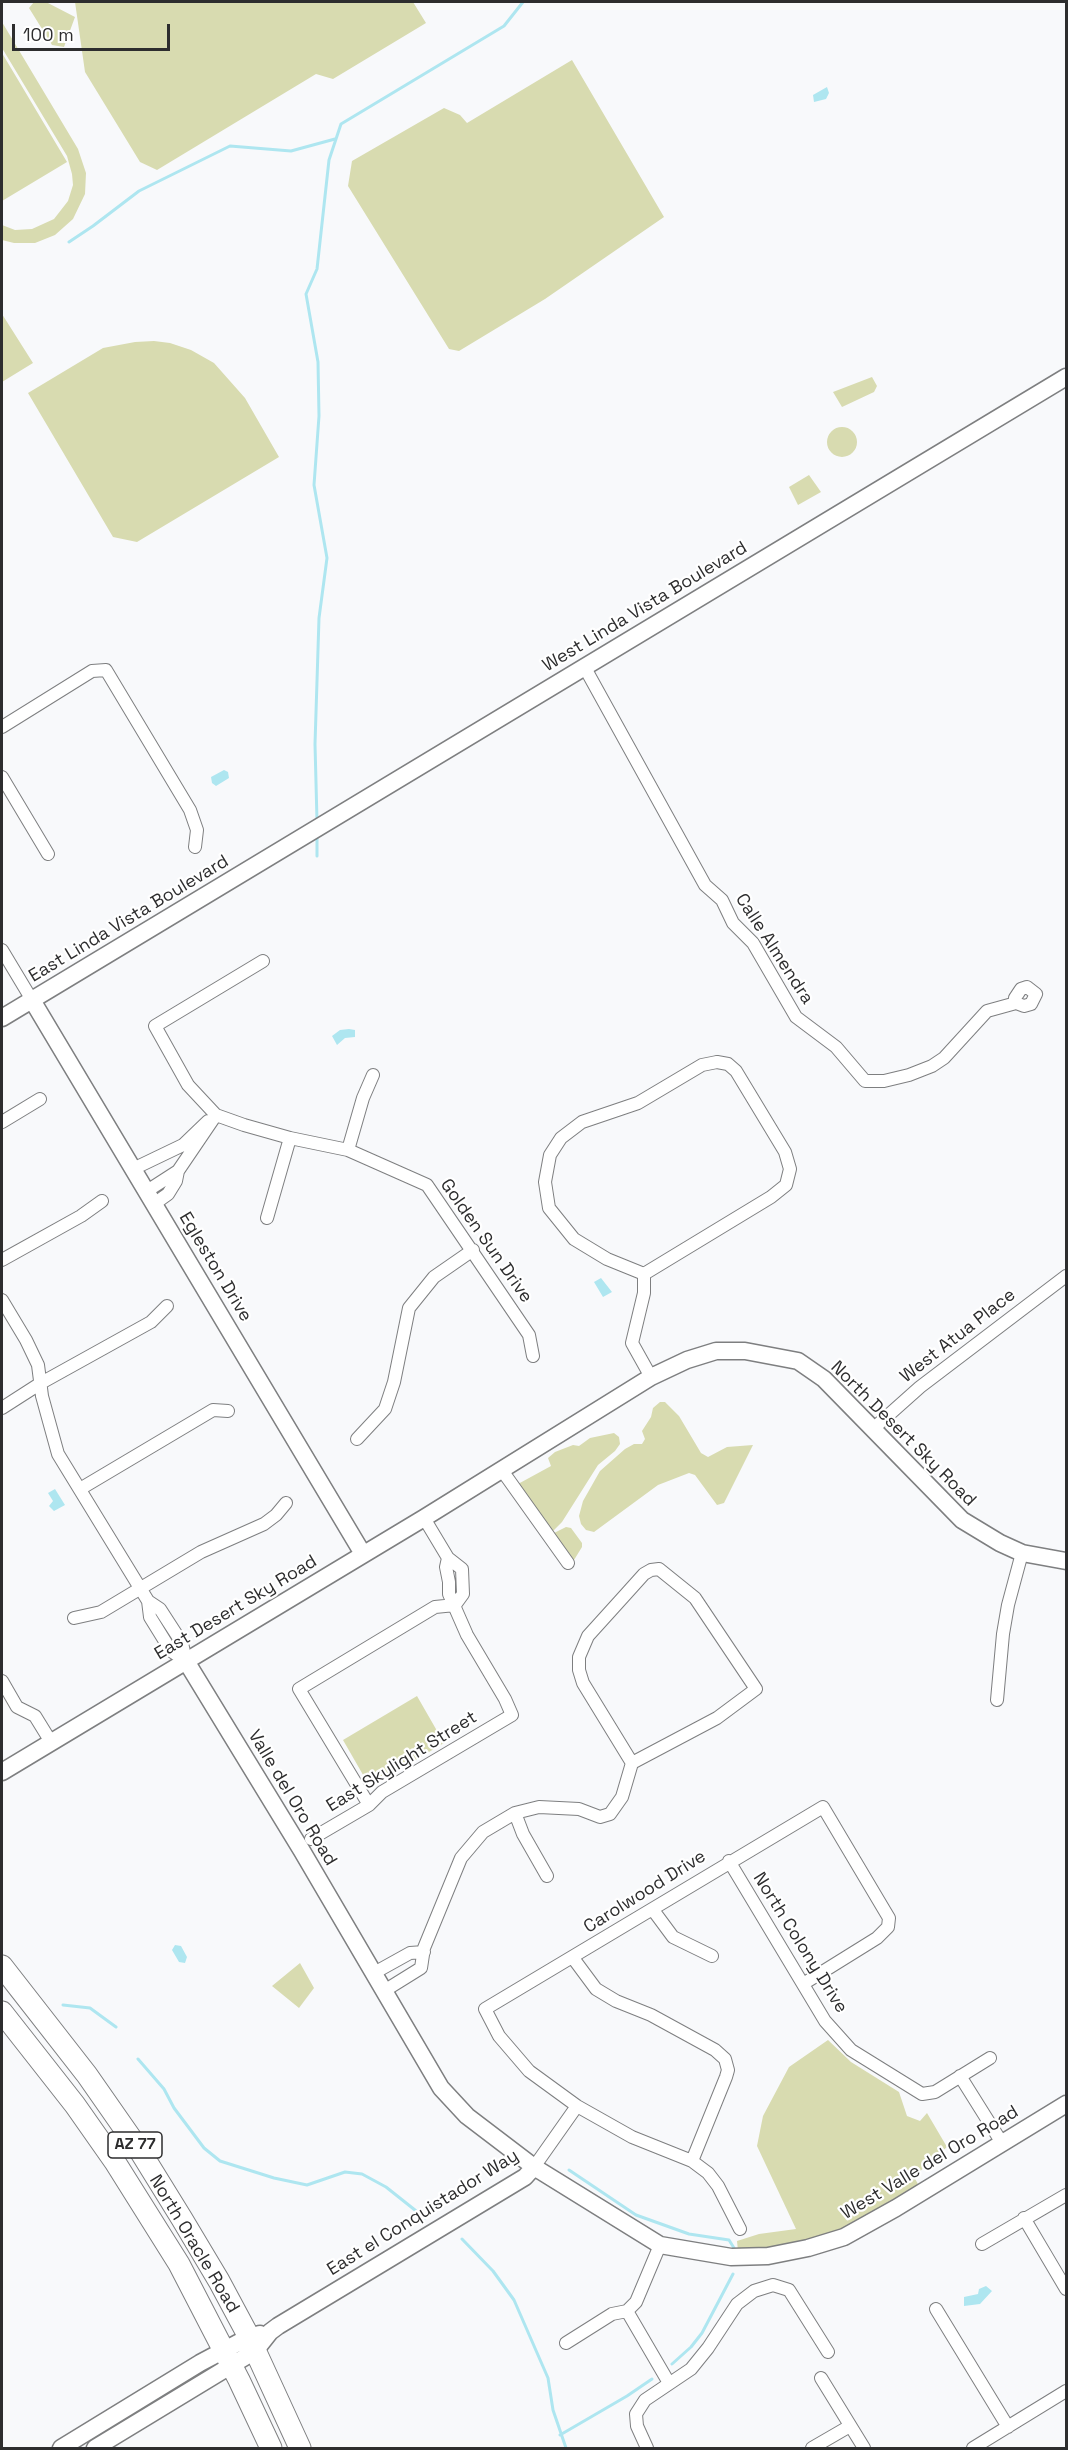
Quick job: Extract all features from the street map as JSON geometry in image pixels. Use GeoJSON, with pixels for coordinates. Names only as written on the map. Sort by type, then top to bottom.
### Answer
{"type":"FeatureCollection","features":[{"type":"Feature","properties":{"kind":"highway","name":"North Oracle Road"},"geometry":{"type":"LineString","coordinates":[[2,1966],[87,2075],[140,2151],[219,2281],[252,2344],[300,2448]]}},
{"type":"Feature","properties":{"kind":"highway","name":"North Oracle Road"},"geometry":{"type":"LineString","coordinates":[[2,2012],[75,2105],[115,2162],[179,2264],[271,2448]]}},
{"type":"Feature","properties":{"kind":"street","name":"West Linda Vista Boulevard"},"geometry":{"type":"LineString","coordinates":[[245,873],[1066,377]]}},
{"type":"Feature","properties":{"kind":"street"},"geometry":{"type":"LineString","coordinates":[[2,727],[92,670],[102,668],[109,672],[190,810],[197,830],[195,847]]}},
{"type":"Feature","properties":{"kind":"street","name":"Calle Almendra"},"geometry":{"type":"LineString","coordinates":[[585,668],[705,885],[722,900],[732,923],[753,943],[796,1017],[836,1047],[866,1081],[884,1081],[932,1066],[944,1058],[987,1011],[1016,1003]]}},
{"type":"Feature","properties":{"kind":"street"},"geometry":{"type":"LineString","coordinates":[[2,777],[48,854]]}},
{"type":"Feature","properties":{"kind":"street","name":"East Linda Vista Boulevard"},"geometry":{"type":"LineString","coordinates":[[2,1018],[245,873]]}},
{"type":"Feature","properties":{"kind":"street"},"geometry":{"type":"LineString","coordinates":[[2,950],[32,1000]]}},
{"type":"Feature","properties":{"kind":"street","name":"Golden Sun Drive"},"geometry":{"type":"LineString","coordinates":[[263,961],[155,1026],[188,1085],[216,1115],[290,1138],[348,1150],[427,1185],[529,1335],[533,1356]]}},
{"type":"Feature","properties":{"kind":"street","name":"Egleston Drive"},"geometry":{"type":"LineString","coordinates":[[32,1000],[363,1554]]}},
{"type":"Feature","properties":{"kind":"street"},"geometry":{"type":"LineString","coordinates":[[717,1062],[728,1064],[736,1071],[785,1152],[790,1169],[786,1185],[771,1197],[644,1274],[607,1259],[573,1239],[549,1208],[545,1182],[550,1155],[561,1138],[582,1122],[638,1103],[702,1065],[717,1062]]}},
{"type":"Feature","properties":{"kind":"street"},"geometry":{"type":"LineString","coordinates":[[348,1150],[363,1098],[373,1076]]}},
{"type":"Feature","properties":{"kind":"street"},"geometry":{"type":"LineString","coordinates":[[2,1122],[40,1099]]}},
{"type":"Feature","properties":{"kind":"street"},"geometry":{"type":"LineString","coordinates":[[133,1169],[183,1145],[216,1115]]}},
{"type":"Feature","properties":{"kind":"street"},"geometry":{"type":"LineString","coordinates":[[151,1197],[178,1171],[216,1115]]}},
{"type":"Feature","properties":{"kind":"street"},"geometry":{"type":"LineString","coordinates":[[267,1218],[290,1138]]}},
{"type":"Feature","properties":{"kind":"street"},"geometry":{"type":"LineString","coordinates":[[159,1157],[178,1171]]}},
{"type":"Feature","properties":{"kind":"street"},"geometry":{"type":"LineString","coordinates":[[2,1260],[81,1216],[102,1200]]}},
{"type":"Feature","properties":{"kind":"street"},"geometry":{"type":"LineString","coordinates":[[357,1439],[385,1409],[394,1382],[409,1308],[434,1277],[473,1250]]}},
{"type":"Feature","properties":{"kind":"street"},"geometry":{"type":"LineString","coordinates":[[644,1274],[644,1293],[632,1343],[651,1377]]}},
{"type":"Feature","properties":{"kind":"street","name":"West Atua Place"},"geometry":{"type":"LineString","coordinates":[[874,1428],[920,1387],[1066,1276]]}},
{"type":"Feature","properties":{"kind":"street"},"geometry":{"type":"LineString","coordinates":[[2,1300],[38,1365],[54,1446],[148,1601],[150,1617],[171,1651],[186,1661]]}},
{"type":"Feature","properties":{"kind":"street"},"geometry":{"type":"LineString","coordinates":[[2,1408],[41,1383],[151,1322],[167,1306]]}},
{"type":"Feature","properties":{"kind":"street","name":"North Desert Sky Road"},"geometry":{"type":"LineString","coordinates":[[495,1473],[651,1377],[687,1360],[716,1351],[745,1351],[774,1355],[798,1361],[824,1379],[962,1520],[1000,1544],[1022,1553],[1066,1561]]}},
{"type":"Feature","properties":{"kind":"street"},"geometry":{"type":"LineString","coordinates":[[80,1489],[213,1410],[228,1411]]}},
{"type":"Feature","properties":{"kind":"street"},"geometry":{"type":"LineString","coordinates":[[495,1473],[568,1563]]}},
{"type":"Feature","properties":{"kind":"street","name":"East Desert Sky Road"},"geometry":{"type":"LineString","coordinates":[[2,1772],[495,1473]]}},
{"type":"Feature","properties":{"kind":"street"},"geometry":{"type":"LineString","coordinates":[[74,1618],[101,1612],[201,1552],[264,1524],[286,1503]]}},
{"type":"Feature","properties":{"kind":"street"},"geometry":{"type":"LineString","coordinates":[[369,1805],[298,1689],[435,1607],[455,1605],[463,1594],[462,1569],[448,1558],[424,1518]]}},
{"type":"Feature","properties":{"kind":"street"},"geometry":{"type":"LineString","coordinates":[[997,1700],[1000,1657],[1008,1605],[1022,1553]]}},
{"type":"Feature","properties":{"kind":"street"},"geometry":{"type":"LineString","coordinates":[[384,1991],[421,1968],[424,1952],[461,1858],[483,1832],[515,1813],[539,1807],[579,1809],[600,1816],[610,1814],[622,1797],[632,1763],[717,1718],[756,1689],[695,1598],[659,1569],[644,1574],[588,1636],[579,1657],[579,1670],[583,1683],[632,1763]]}},
{"type":"Feature","properties":{"kind":"street","name":"East Skylight Street"},"geometry":{"type":"LineString","coordinates":[[311,1839],[369,1805],[382,1792],[512,1714],[467,1635],[455,1605]]}},
{"type":"Feature","properties":{"kind":"street","name":"Valle del Oro Road"},"geometry":{"type":"LineString","coordinates":[[186,1661],[363,1956]]}},
{"type":"Feature","properties":{"kind":"street"},"geometry":{"type":"LineString","coordinates":[[2,1681],[17,1707],[36,1716],[51,1742]]}},
{"type":"Feature","properties":{"kind":"street","name":"Carolwood Drive"},"geometry":{"type":"LineString","coordinates":[[577,2106],[529,2071],[499,2036],[485,2009],[653,1910],[729,1861],[823,1807],[886,1913],[890,1928],[803,1984]]}},
{"type":"Feature","properties":{"kind":"street"},"geometry":{"type":"LineString","coordinates":[[515,1813],[523,1834],[547,1876]]}},
{"type":"Feature","properties":{"kind":"street","name":"North Colony Drive"},"geometry":{"type":"LineString","coordinates":[[729,1861],[825,2021],[851,2050],[925,2097],[990,2058]]}},
{"type":"Feature","properties":{"kind":"street"},"geometry":{"type":"LineString","coordinates":[[653,1910],[673,1937],[712,1956]]}},
{"type":"Feature","properties":{"kind":"street"},"geometry":{"type":"LineString","coordinates":[[374,1973],[410,1953],[424,1952]]}},
{"type":"Feature","properties":{"kind":"street","name":"West Valle del Oro Road"},"geometry":{"type":"LineString","coordinates":[[363,1956],[441,2088],[467,2116],[534,2168],[660,2245],[731,2258],[768,2256],[808,2248],[844,2237],[896,2208],[1066,2104]]}},
{"type":"Feature","properties":{"kind":"street"},"geometry":{"type":"LineString","coordinates":[[573,1958],[583,1975],[596,1989],[616,2001],[651,2015],[715,2050],[730,2064],[692,2161]]}},
{"type":"Feature","properties":{"kind":"street"},"geometry":{"type":"LineString","coordinates":[[960,2076],[1002,2143]]}},
{"type":"Feature","properties":{"kind":"street"},"geometry":{"type":"LineString","coordinates":[[577,2106],[632,2137],[692,2161],[708,2173],[718,2186],[740,2229]]}},
{"type":"Feature","properties":{"kind":"street","name":"East el Conquistador Way"},"geometry":{"type":"LineString","coordinates":[[252,2344],[525,2177],[534,2168],[577,2106]]}},
{"type":"Feature","properties":{"kind":"street"},"geometry":{"type":"LineString","coordinates":[[982,2244],[1066,2195]]}},
{"type":"Feature","properties":{"kind":"street"},"geometry":{"type":"LineString","coordinates":[[1024,2218],[1066,2289]]}},
{"type":"Feature","properties":{"kind":"street"},"geometry":{"type":"LineString","coordinates":[[566,2343],[612,2314],[627,2311],[636,2302],[660,2245]]}},
{"type":"Feature","properties":{"kind":"street"},"geometry":{"type":"LineString","coordinates":[[647,2448],[637,2426],[636,2414],[645,2400],[691,2369],[708,2348],[736,2304],[754,2291],[773,2285],[789,2290],[828,2352]]}},
{"type":"Feature","properties":{"kind":"street"},"geometry":{"type":"LineString","coordinates":[[936,2309],[1008,2427]]}},
{"type":"Feature","properties":{"kind":"street"},"geometry":{"type":"LineString","coordinates":[[627,2311],[669,2384]]}},
{"type":"Feature","properties":{"kind":"street"},"geometry":{"type":"LineString","coordinates":[[61,2448],[252,2344]]}},
{"type":"Feature","properties":{"kind":"street"},"geometry":{"type":"LineString","coordinates":[[97,2427],[101,2445],[227,2358]]}},
{"type":"Feature","properties":{"kind":"street"},"geometry":{"type":"LineString","coordinates":[[821,2378],[864,2448]]}},
{"type":"Feature","properties":{"kind":"street"},"geometry":{"type":"LineString","coordinates":[[973,2448],[1066,2391]]}},
{"type":"Feature","properties":{"kind":"street"},"geometry":{"type":"LineString","coordinates":[[812,2448],[850,2426]]}},
{"type":"Feature","properties":{"kind":"green space"},"geometry":{"type":"Polygon","coordinates":[[[34,2],[46,2],[75,17],[64,47],[52,45],[29,8],[34,2]]]}},
{"type":"Feature","properties":{"kind":"green space"},"geometry":{"type":"Polygon","coordinates":[[[75,2],[413,2],[426,23],[333,79],[316,74],[157,170],[140,162],[85,72],[75,2]]]}},
{"type":"Feature","properties":{"kind":"green space"},"geometry":{"type":"Polygon","coordinates":[[[2,22],[78,149],[86,173],[85,194],[73,219],[55,235],[35,243],[14,243],[2,240],[2,225],[15,230],[32,229],[54,219],[68,201],[73,185],[72,174],[67,156],[2,48],[2,22]]]}},
{"type":"Feature","properties":{"kind":"green space"},"geometry":{"type":"Polygon","coordinates":[[[2,53],[67,162],[2,201],[2,53]]]}},
{"type":"Feature","properties":{"kind":"green space"},"geometry":{"type":"Polygon","coordinates":[[[572,60],[664,217],[545,299],[459,351],[449,349],[348,186],[352,161],[444,108],[460,115],[467,123],[572,60]]]}},
{"type":"Feature","properties":{"kind":"green space"},"geometry":{"type":"Polygon","coordinates":[[[2,314],[33,363],[2,382],[2,314]]]}},
{"type":"Feature","properties":{"kind":"green space"},"geometry":{"type":"Polygon","coordinates":[[[154,341],[170,343],[191,350],[214,363],[245,398],[279,457],[137,542],[113,537],[28,393],[103,348],[154,341]]]}},
{"type":"Feature","properties":{"kind":"green space"},"geometry":{"type":"Polygon","coordinates":[[[872,377],[877,386],[874,392],[842,407],[833,392],[872,377]]]}},
{"type":"Feature","properties":{"kind":"green space"},"geometry":{"type":"Polygon","coordinates":[[[842,427],[853,431],[857,442],[853,453],[842,457],[831,453],[827,442],[831,431],[842,427]]]}},
{"type":"Feature","properties":{"kind":"green space"},"geometry":{"type":"Polygon","coordinates":[[[809,475],[821,492],[798,505],[789,487],[809,475]]]}},
{"type":"Feature","properties":{"kind":"green space"},"geometry":{"type":"Polygon","coordinates":[[[660,1402],[665,1402],[679,1416],[701,1453],[708,1457],[727,1447],[753,1445],[724,1503],[717,1505],[695,1475],[689,1473],[658,1485],[594,1532],[586,1530],[579,1516],[583,1501],[600,1471],[625,1449],[634,1444],[642,1444],[645,1439],[642,1431],[651,1417],[653,1408],[660,1402]]]}},
{"type":"Feature","properties":{"kind":"green space"},"geometry":{"type":"Polygon","coordinates":[[[614,1433],[619,1437],[620,1444],[598,1465],[562,1522],[552,1532],[518,1484],[551,1466],[548,1458],[555,1452],[573,1445],[579,1446],[590,1438],[614,1433]]]}},
{"type":"Feature","properties":{"kind":"green space"},"geometry":{"type":"Polygon","coordinates":[[[566,1527],[571,1528],[582,1543],[574,1560],[554,1533],[566,1527]]]}},
{"type":"Feature","properties":{"kind":"green space"},"geometry":{"type":"Polygon","coordinates":[[[417,1696],[444,1743],[377,1783],[370,1783],[343,1740],[417,1696]]]}},
{"type":"Feature","properties":{"kind":"green space"},"geometry":{"type":"Polygon","coordinates":[[[300,1963],[314,1988],[299,2008],[272,1986],[300,1963]]]}},
{"type":"Feature","properties":{"kind":"green space"},"geometry":{"type":"Polygon","coordinates":[[[828,2040],[851,2062],[899,2092],[907,2116],[920,2121],[927,2113],[947,2147],[917,2174],[912,2173],[919,2186],[852,2226],[788,2247],[738,2251],[737,2241],[759,2234],[796,2229],[757,2146],[763,2116],[789,2067],[828,2040]]]}},
{"type":"Feature","properties":{"kind":"water"},"geometry":{"type":"Polygon","coordinates":[[[827,87],[829,93],[826,99],[814,102],[813,95],[827,87]]]}},
{"type":"Feature","properties":{"kind":"water"},"geometry":{"type":"Polygon","coordinates":[[[224,770],[228,772],[229,778],[216,786],[212,783],[211,777],[224,770]]]}},
{"type":"Feature","properties":{"kind":"water"},"geometry":{"type":"Polygon","coordinates":[[[340,1030],[355,1030],[355,1037],[345,1038],[337,1045],[332,1036],[340,1030]]]}},
{"type":"Feature","properties":{"kind":"water"},"geometry":{"type":"Polygon","coordinates":[[[601,1278],[612,1292],[603,1297],[594,1282],[601,1278]]]}},
{"type":"Feature","properties":{"kind":"water"},"geometry":{"type":"Polygon","coordinates":[[[55,1489],[65,1505],[54,1511],[49,1506],[53,1501],[48,1493],[55,1489]]]}},
{"type":"Feature","properties":{"kind":"water"},"geometry":{"type":"Polygon","coordinates":[[[175,1945],[181,1946],[187,1957],[185,1963],[179,1962],[172,1950],[175,1945]]]}},
{"type":"Feature","properties":{"kind":"water"},"geometry":{"type":"Polygon","coordinates":[[[986,2286],[992,2291],[980,2304],[964,2306],[964,2297],[978,2294],[979,2289],[986,2286]]]}},
{"type":"Feature","properties":{"kind":"waterway"},"geometry":{"type":"LineString","coordinates":[[317,821],[315,744],[319,618],[327,558],[314,485],[319,416],[318,362],[306,294],[317,269],[329,160],[341,124],[504,26],[523,2]]}},
{"type":"Feature","properties":{"kind":"waterway"},"geometry":{"type":"LineString","coordinates":[[69,242],[139,191],[230,146],[291,151],[335,139]]}},
{"type":"Feature","properties":{"kind":"waterway"},"geometry":{"type":"LineString","coordinates":[[317,834],[317,856]]}},
{"type":"Feature","properties":{"kind":"waterway"},"geometry":{"type":"LineString","coordinates":[[63,2005],[90,2008],[116,2027]]}},
{"type":"Feature","properties":{"kind":"waterway"},"geometry":{"type":"LineString","coordinates":[[138,2059],[164,2089],[174,2108],[204,2148],[220,2161],[274,2178],[307,2185],[345,2172],[362,2174],[386,2187],[425,2218]]}},
{"type":"Feature","properties":{"kind":"waterway"},"geometry":{"type":"LineString","coordinates":[[569,2170],[636,2215],[689,2234],[729,2240],[734,2248]]}},
{"type":"Feature","properties":{"kind":"waterway"},"geometry":{"type":"LineString","coordinates":[[462,2239],[493,2271],[514,2300],[548,2378],[553,2410],[566,2448]]}},
{"type":"Feature","properties":{"kind":"waterway"},"geometry":{"type":"LineString","coordinates":[[672,2364],[691,2347],[702,2333],[733,2274]]}},
{"type":"Feature","properties":{"kind":"waterway"},"geometry":{"type":"LineString","coordinates":[[560,2435],[652,2379]]}}]}
